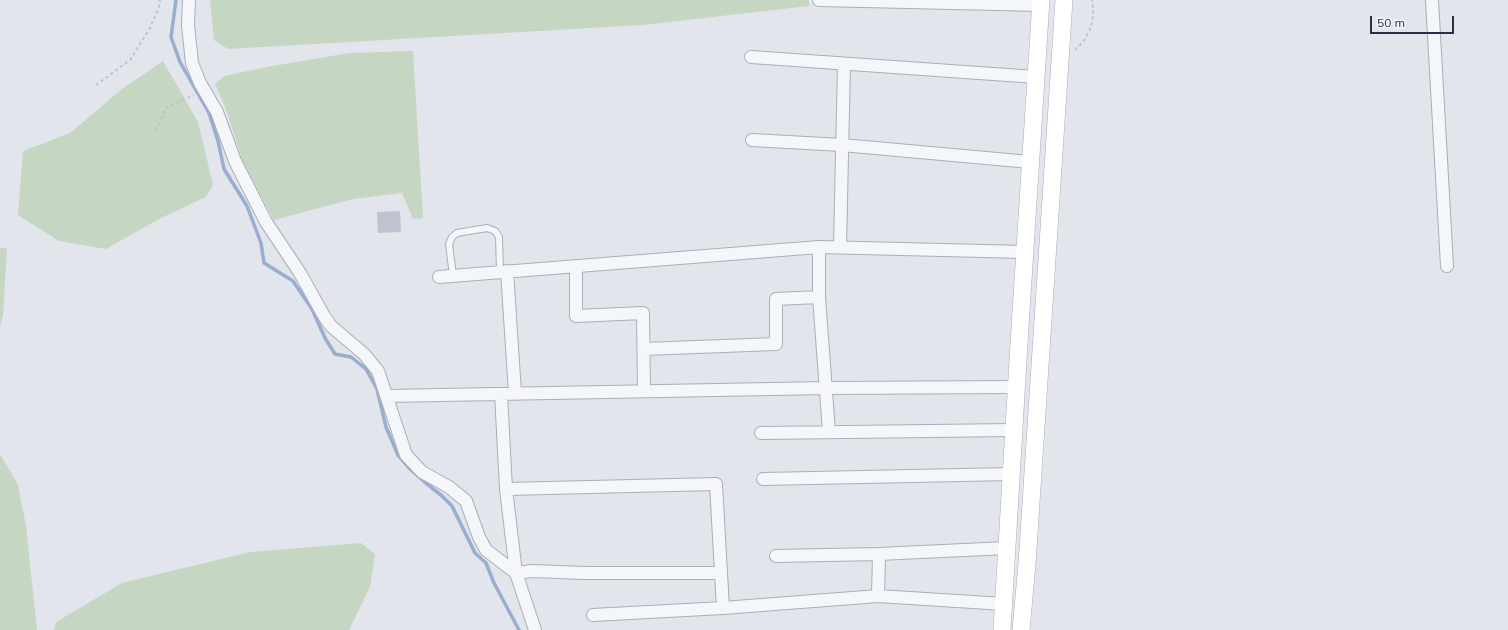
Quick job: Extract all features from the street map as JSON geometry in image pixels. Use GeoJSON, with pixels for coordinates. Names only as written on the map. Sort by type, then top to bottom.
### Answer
{"type":"FeatureCollection","features":[{"type":"Feature","properties":{"kind":"main road"},"geometry":{"type":"LineString","coordinates":[[1021,630],[1027,564],[1064,0]]}},
{"type":"Feature","properties":{"kind":"main road"},"geometry":{"type":"LineString","coordinates":[[1002,630],[1041,2]]}},
{"type":"Feature","properties":{"kind":"main road"},"geometry":{"type":"LineString","coordinates":[[1036,72],[1060,63]]}},
{"type":"Feature","properties":{"kind":"main road"},"geometry":{"type":"LineString","coordinates":[[1006,555],[1008,566],[1016,571],[1020,570],[1027,564]]}},
{"type":"Feature","properties":{"kind":"main road"},"geometry":{"type":"LineString","coordinates":[[1004,600],[1006,593],[1013,590],[1018,591],[1024,597]]}},
{"type":"Feature","properties":{"kind":"street"},"geometry":{"type":"LineString","coordinates":[[189,0],[188,25],[192,63],[200,82],[217,112],[235,161],[266,222],[300,273],[331,326],[364,354],[378,371],[406,455],[422,472],[449,487],[466,501],[479,537],[486,550],[516,572],[721,573]]}},
{"type":"Feature","properties":{"kind":"street"},"geometry":{"type":"LineString","coordinates":[[819,0],[1041,2]]}},
{"type":"Feature","properties":{"kind":"street"},"geometry":{"type":"LineString","coordinates":[[1432,0],[1447,266]]}},
{"type":"Feature","properties":{"kind":"street"},"geometry":{"type":"LineString","coordinates":[[751,57],[844,64],[1036,72]]}},
{"type":"Feature","properties":{"kind":"street"},"geometry":{"type":"LineString","coordinates":[[840,247],[844,64]]}},
{"type":"Feature","properties":{"kind":"street"},"geometry":{"type":"LineString","coordinates":[[752,140],[1030,162]]}},
{"type":"Feature","properties":{"kind":"street"},"geometry":{"type":"LineString","coordinates":[[819,247],[820,297],[829,432]]}},
{"type":"Feature","properties":{"kind":"street"},"geometry":{"type":"LineString","coordinates":[[439,277],[819,247],[1025,252]]}},
{"type":"Feature","properties":{"kind":"street"},"geometry":{"type":"LineString","coordinates":[[576,266],[576,316],[644,314],[644,391]]}},
{"type":"Feature","properties":{"kind":"street"},"geometry":{"type":"LineString","coordinates":[[504,272],[515,393]]}},
{"type":"Feature","properties":{"kind":"street"},"geometry":{"type":"LineString","coordinates":[[644,349],[776,344],[776,299],[820,297]]}},
{"type":"Feature","properties":{"kind":"street"},"geometry":{"type":"LineString","coordinates":[[386,396],[826,388],[1016,387]]}},
{"type":"Feature","properties":{"kind":"street"},"geometry":{"type":"LineString","coordinates":[[501,394],[506,489],[516,572],[535,630]]}},
{"type":"Feature","properties":{"kind":"street"},"geometry":{"type":"LineString","coordinates":[[761,433],[1014,430]]}},
{"type":"Feature","properties":{"kind":"street"},"geometry":{"type":"LineString","coordinates":[[763,479],[1011,474]]}},
{"type":"Feature","properties":{"kind":"street"},"geometry":{"type":"LineString","coordinates":[[506,489],[716,484],[723,608]]}},
{"type":"Feature","properties":{"kind":"street"},"geometry":{"type":"LineString","coordinates":[[776,556],[879,554],[1006,555]]}},
{"type":"Feature","properties":{"kind":"street"},"geometry":{"type":"LineString","coordinates":[[878,596],[879,554]]}},
{"type":"Feature","properties":{"kind":"street"},"geometry":{"type":"LineString","coordinates":[[593,615],[723,608],[878,596],[1004,600]]}},
{"type":"Feature","properties":{"kind":"lane"},"geometry":{"type":"LineString","coordinates":[[453,276],[449,244],[452,237],[457,232],[487,228],[495,231],[499,237],[504,272]]}},
{"type":"Feature","properties":{"kind":"path"},"geometry":{"type":"LineString","coordinates":[[96,85],[130,60],[150,28],[159,7],[160,0]]}},
{"type":"Feature","properties":{"kind":"path"},"geometry":{"type":"LineString","coordinates":[[1060,63],[1073,52],[1087,36],[1092,24],[1092,0]]}},
{"type":"Feature","properties":{"kind":"path"},"geometry":{"type":"LineString","coordinates":[[156,130],[167,107],[189,98]]}},
{"type":"Feature","properties":{"kind":"green space"},"geometry":{"type":"Polygon","coordinates":[[[210,0],[809,0],[809,6],[643,25],[228,49],[214,40],[210,0]]]}},
{"type":"Feature","properties":{"kind":"green space"},"geometry":{"type":"Polygon","coordinates":[[[413,51],[423,218],[413,219],[402,193],[353,199],[274,220],[243,162],[225,107],[215,84],[224,76],[349,53],[413,51]]]}},
{"type":"Feature","properties":{"kind":"green space"},"geometry":{"type":"Polygon","coordinates":[[[163,61],[198,122],[213,185],[206,197],[159,219],[106,249],[59,241],[18,215],[23,151],[70,133],[122,89],[163,61]]]}},
{"type":"Feature","properties":{"kind":"green space"},"geometry":{"type":"Polygon","coordinates":[[[0,248],[7,248],[3,316],[0,326],[0,248]]]}},
{"type":"Feature","properties":{"kind":"green space"},"geometry":{"type":"Polygon","coordinates":[[[0,454],[18,485],[26,526],[37,630],[0,630],[0,454]]]}},
{"type":"Feature","properties":{"kind":"green space"},"geometry":{"type":"Polygon","coordinates":[[[361,543],[375,554],[370,587],[349,630],[54,630],[56,622],[122,583],[250,552],[361,543]]]}},
{"type":"Feature","properties":{"kind":"building"},"geometry":{"type":"Polygon","coordinates":[[[400,211],[401,232],[378,233],[377,212],[400,211]]]}},
{"type":"Feature","properties":{"kind":"waterway"},"geometry":{"type":"LineString","coordinates":[[176,0],[171,37],[180,62],[209,113],[218,141],[224,169],[247,206],[261,243],[264,263],[293,281],[312,309],[325,338],[335,354],[351,357],[366,369],[377,389],[386,427],[398,455],[410,469],[452,506],[475,553],[486,563],[494,583],[519,630]]}}]}
